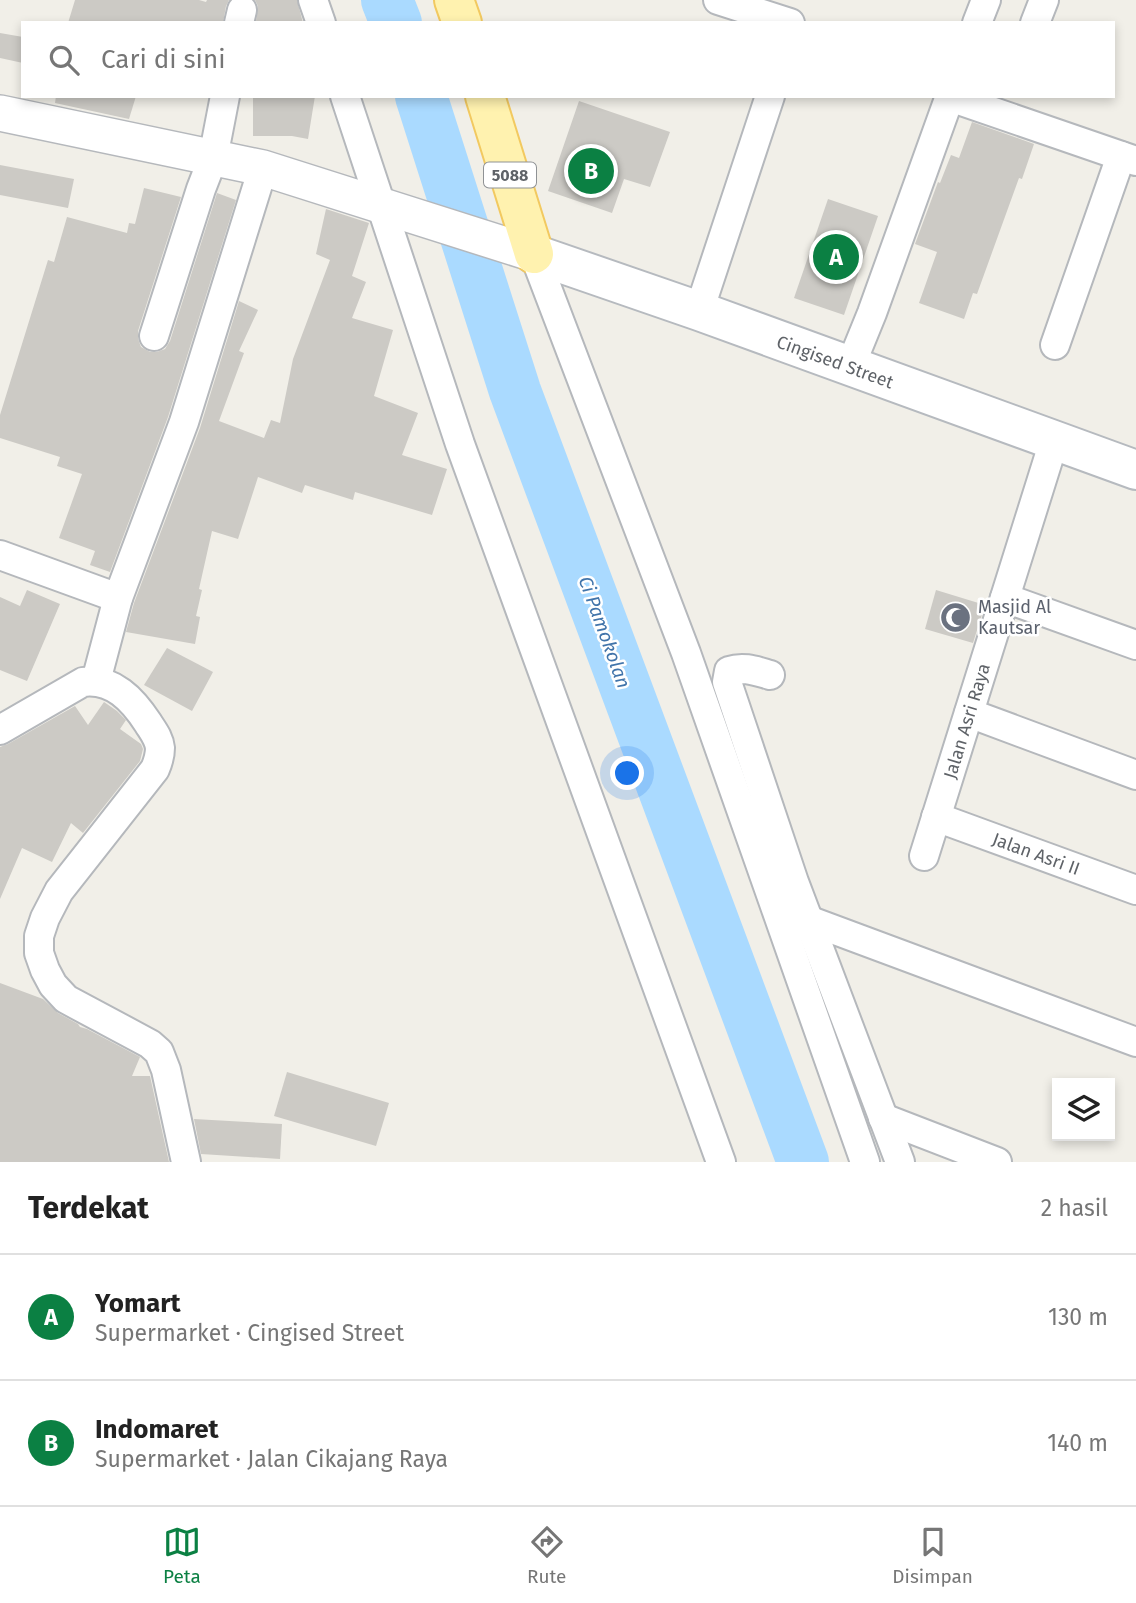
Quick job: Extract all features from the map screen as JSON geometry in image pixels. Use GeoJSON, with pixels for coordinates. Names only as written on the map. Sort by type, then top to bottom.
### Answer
{"type":"FeatureCollection","features":[{"type":"Feature","properties":{"kind":"main road"},"geometry":{"type":"LineString","coordinates":[[454,0],[461,21]]}},
{"type":"Feature","properties":{"kind":"main road","name":"5088"},"geometry":{"type":"LineString","coordinates":[[486,98],[524,250]]}},
{"type":"Feature","properties":{"kind":"main road","name":"Cingised Street"},"geometry":{"type":"LineString","coordinates":[[524,250],[850,367],[1050,454],[1136,470]]}},
{"type":"Feature","properties":{"kind":"street"},"geometry":{"type":"LineString","coordinates":[[313,0],[320,21]]}},
{"type":"Feature","properties":{"kind":"street"},"geometry":{"type":"LineString","coordinates":[[718,0],[786,21]]}},
{"type":"Feature","properties":{"kind":"street"},"geometry":{"type":"LineString","coordinates":[[793,21],[801,0]]}},
{"type":"Feature","properties":{"kind":"street"},"geometry":{"type":"LineString","coordinates":[[978,21],[986,0]]}},
{"type":"Feature","properties":{"kind":"street"},"geometry":{"type":"LineString","coordinates":[[1036,21],[1044,0]]}},
{"type":"Feature","properties":{"kind":"street"},"geometry":{"type":"LineString","coordinates":[[154,336],[213,158],[225,98]]}},
{"type":"Feature","properties":{"kind":"street"},"geometry":{"type":"LineString","coordinates":[[346,98],[460,444],[721,1162]]}},
{"type":"Feature","properties":{"kind":"street"},"geometry":{"type":"LineString","coordinates":[[699,311],[769,98]]}},
{"type":"Feature","properties":{"kind":"street"},"geometry":{"type":"LineString","coordinates":[[850,367],[950,98]]}},
{"type":"Feature","properties":{"kind":"street"},"geometry":{"type":"LineString","coordinates":[[957,98],[1005,105],[1128,159],[1055,345]]}},
{"type":"Feature","properties":{"kind":"street"},"geometry":{"type":"LineString","coordinates":[[0,113],[263,168],[524,250],[782,888],[865,1162]]}},
{"type":"Feature","properties":{"kind":"street"},"geometry":{"type":"LineString","coordinates":[[96,681],[118,598],[184,422],[263,168]]}},
{"type":"Feature","properties":{"kind":"street","name":"Jalan Asri Raya"},"geometry":{"type":"LineString","coordinates":[[924,856],[1050,454]]}},
{"type":"Feature","properties":{"kind":"street"},"geometry":{"type":"LineString","coordinates":[[0,555],[118,598]]}},
{"type":"Feature","properties":{"kind":"street"},"geometry":{"type":"LineString","coordinates":[[1005,598],[1136,645]]}},
{"type":"Feature","properties":{"kind":"street"},"geometry":{"type":"LineString","coordinates":[[770,676],[738,668],[729,671],[727,682],[782,888]]}},
{"type":"Feature","properties":{"kind":"street"},"geometry":{"type":"LineString","coordinates":[[0,730],[83,682],[96,681],[121,692],[137,707],[157,736],[160,746],[155,769],[59,891],[39,936],[39,953],[53,985],[66,999],[150,1044],[159,1052],[166,1070],[186,1162]]}},
{"type":"Feature","properties":{"kind":"street"},"geometry":{"type":"LineString","coordinates":[[969,713],[1136,775]]}},
{"type":"Feature","properties":{"kind":"street","name":"Jalan Asri II"},"geometry":{"type":"LineString","coordinates":[[936,817],[1136,890]]}},
{"type":"Feature","properties":{"kind":"street"},"geometry":{"type":"LineString","coordinates":[[796,927],[1136,1042]]}},
{"type":"Feature","properties":{"kind":"street"},"geometry":{"type":"LineString","coordinates":[[796,927],[883,1118],[900,1162]]}},
{"type":"Feature","properties":{"kind":"street"},"geometry":{"type":"LineString","coordinates":[[883,1118],[997,1162]]}},
{"type":"Feature","properties":{"kind":"building"},"geometry":{"type":"Polygon","coordinates":[[[75,0],[229,0],[223,21],[69,21],[75,0]]]}},
{"type":"Feature","properties":{"kind":"building"},"geometry":{"type":"Polygon","coordinates":[[[255,0],[297,0],[302,21],[256,21],[258,6],[255,0]]]}},
{"type":"Feature","properties":{"kind":"building"},"geometry":{"type":"Polygon","coordinates":[[[0,33],[21,37],[21,63],[0,58],[0,33]]]}},
{"type":"Feature","properties":{"kind":"building"},"geometry":{"type":"Polygon","coordinates":[[[56,98],[135,98],[129,119],[55,103],[56,98]]]}},
{"type":"Feature","properties":{"kind":"building"},"geometry":{"type":"Polygon","coordinates":[[[253,98],[315,98],[308,139],[292,136],[253,136],[253,98]]]}},
{"type":"Feature","properties":{"kind":"building"},"geometry":{"type":"Polygon","coordinates":[[[579,101],[670,132],[650,187],[624,179],[612,213],[548,191],[579,101]]]}},
{"type":"Feature","properties":{"kind":"building"},"geometry":{"type":"Polygon","coordinates":[[[972,122],[1034,144],[977,294],[973,293],[964,319],[919,303],[937,252],[915,244],[938,182],[940,183],[951,155],[959,158],[972,122]]]}},
{"type":"Feature","properties":{"kind":"building"},"geometry":{"type":"Polygon","coordinates":[[[0,165],[74,179],[68,208],[0,195],[0,165]]]}},
{"type":"Feature","properties":{"kind":"building"},"geometry":{"type":"Polygon","coordinates":[[[144,188],[181,197],[138,331],[141,347],[150,352],[165,349],[170,341],[217,193],[236,200],[168,417],[110,572],[90,565],[95,551],[59,538],[82,474],[57,466],[60,457],[0,438],[0,415],[48,260],[54,262],[67,217],[127,233],[129,223],[135,224],[144,188]]]}},
{"type":"Feature","properties":{"kind":"building"},"geometry":{"type":"Polygon","coordinates":[[[828,199],[878,216],[844,315],[794,298],[828,199]]]}},
{"type":"Feature","properties":{"kind":"building"},"geometry":{"type":"Polygon","coordinates":[[[326,209],[369,223],[352,276],[366,282],[352,318],[393,330],[374,396],[418,413],[402,455],[447,469],[432,515],[355,492],[353,500],[305,485],[302,493],[258,477],[238,539],[212,531],[199,589],[202,590],[196,616],[200,617],[195,644],[126,632],[134,603],[200,428],[239,301],[258,310],[239,351],[244,353],[219,421],[264,438],[271,420],[280,423],[293,359],[330,260],[316,254],[326,209]]]}},
{"type":"Feature","properties":{"kind":"building"},"geometry":{"type":"Polygon","coordinates":[[[27,590],[60,604],[27,681],[0,670],[0,597],[20,606],[27,590]]]}},
{"type":"Feature","properties":{"kind":"building","name":"Masjid Al Kautsar"},"geometry":{"type":"Polygon","coordinates":[[[936,590],[985,605],[973,643],[925,629],[936,590]]]}},
{"type":"Feature","properties":{"kind":"building"},"geometry":{"type":"Polygon","coordinates":[[[167,648],[213,672],[192,711],[144,685],[167,648]]]}},
{"type":"Feature","properties":{"kind":"building"},"geometry":{"type":"Polygon","coordinates":[[[104,702],[126,720],[120,729],[141,744],[143,749],[140,761],[83,833],[71,823],[52,862],[22,848],[0,899],[0,747],[75,706],[88,725],[104,702]]]}},
{"type":"Feature","properties":{"kind":"building"},"geometry":{"type":"Polygon","coordinates":[[[0,983],[43,999],[58,1013],[80,1027],[140,1057],[132,1076],[150,1076],[169,1162],[0,1162],[0,983]]]}},
{"type":"Feature","properties":{"kind":"building"},"geometry":{"type":"Polygon","coordinates":[[[287,1072],[389,1103],[376,1146],[274,1116],[287,1072]]]}},
{"type":"Feature","properties":{"kind":"building"},"geometry":{"type":"Polygon","coordinates":[[[194,1119],[282,1124],[280,1159],[201,1154],[194,1119]]]}},
{"type":"Feature","properties":{"kind":"waterway","name":"Ci Pamokolan"},"geometry":{"type":"LineString","coordinates":[[387,0],[395,21]]}},
{"type":"Feature","properties":{"kind":"waterway","name":"Ci Pamokolan"},"geometry":{"type":"LineString","coordinates":[[422,98],[515,391],[803,1162]]}},
{"type":"Feature","properties":{"kind":"place","name":"Indomaret"},"geometry":{"type":"Point","coordinates":[591,171]}},
{"type":"Feature","properties":{"kind":"place","name":"Yomart"},"geometry":{"type":"Point","coordinates":[836,257]}},
{"type":"Feature","properties":{"kind":"place","name":"Masjid Al Kautsar"},"geometry":{"type":"Point","coordinates":[955,617]}}]}
